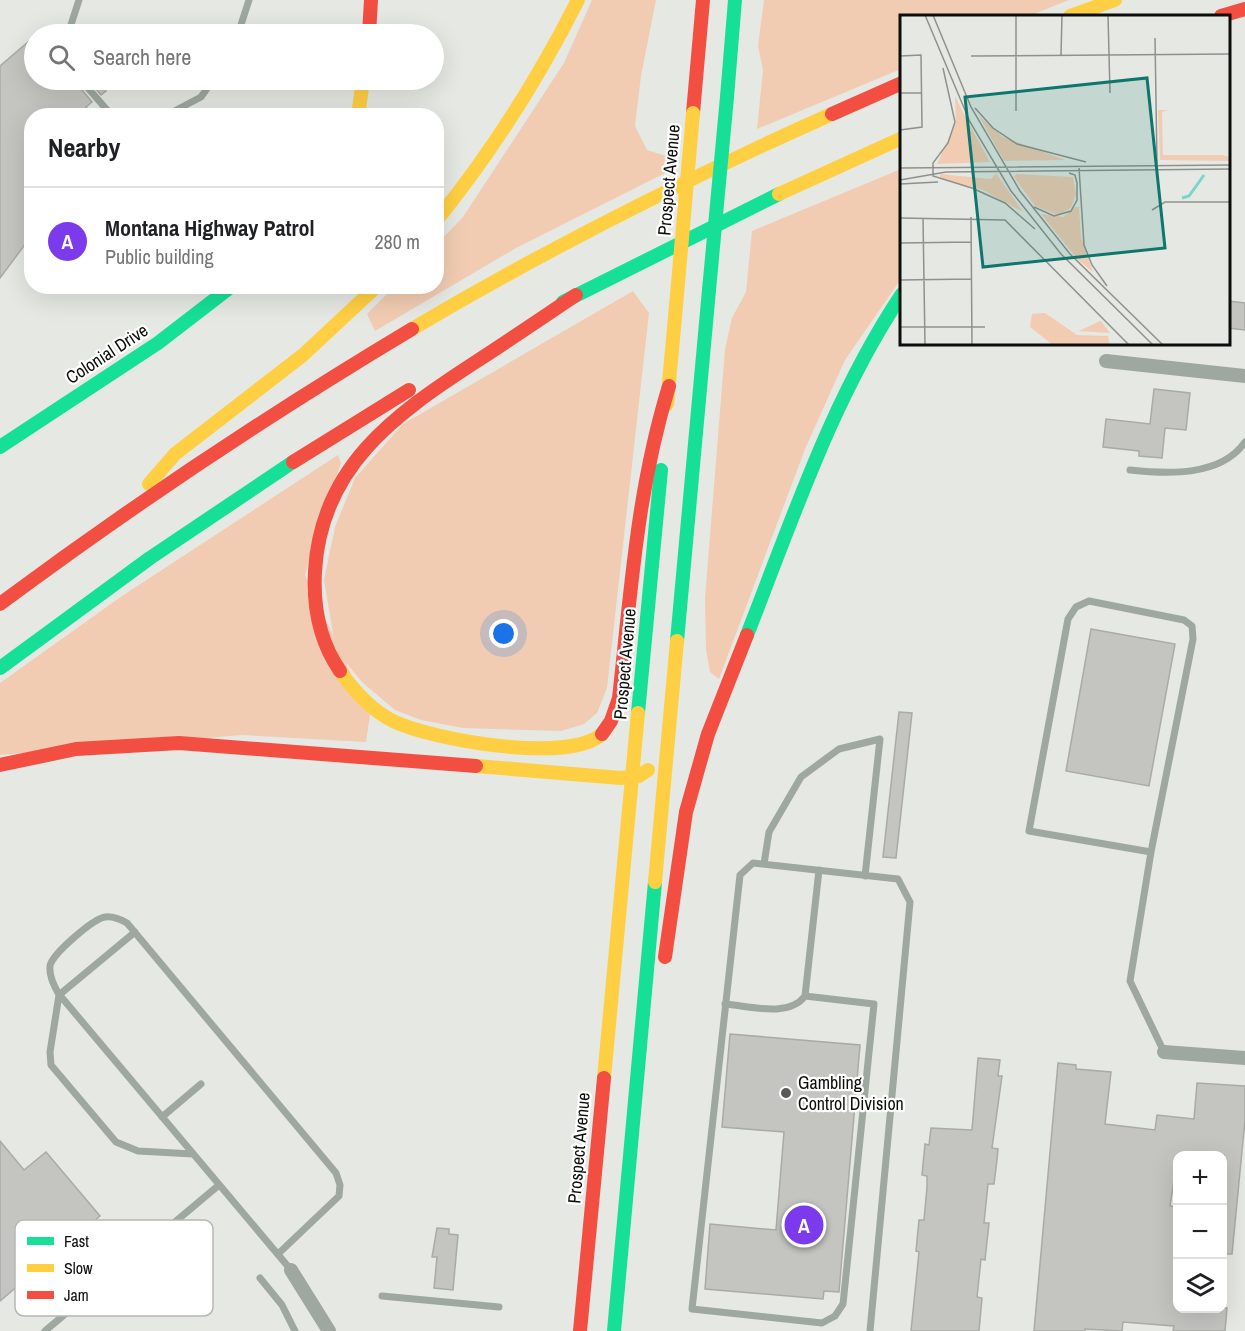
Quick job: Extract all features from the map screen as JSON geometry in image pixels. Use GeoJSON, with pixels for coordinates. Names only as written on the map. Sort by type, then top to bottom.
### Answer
{"type":"FeatureCollection","features":[{"type":"Feature","properties":{"kind":"main road"},"geometry":{"type":"LineString","coordinates":[[370,24],[371,0]]}},
{"type":"Feature","properties":{"kind":"main road"},"geometry":{"type":"LineString","coordinates":[[444,210],[509,123],[546,63],[578,0]]}},
{"type":"Feature","properties":{"kind":"main road","name":"Prospect Avenue"},"geometry":{"type":"LineString","coordinates":[[580,1331],[703,0]]}},
{"type":"Feature","properties":{"kind":"main road"},"geometry":{"type":"LineString","coordinates":[[614,1331],[735,0]]}},
{"type":"Feature","properties":{"kind":"main road"},"geometry":{"type":"LineString","coordinates":[[1073,15],[1115,0]]}},
{"type":"Feature","properties":{"kind":"main road"},"geometry":{"type":"LineString","coordinates":[[1224,15],[1245,9]]}},
{"type":"Feature","properties":{"kind":"main road"},"geometry":{"type":"LineString","coordinates":[[0,603],[132,507],[319,384],[491,283],[700,175],[900,84]]}},
{"type":"Feature","properties":{"kind":"main road"},"geometry":{"type":"LineString","coordinates":[[359,108],[362,90]]}},
{"type":"Feature","properties":{"kind":"main road"},"geometry":{"type":"LineString","coordinates":[[0,668],[126,574],[272,475],[423,382],[576,295],[739,212],[900,139]]}},
{"type":"Feature","properties":{"kind":"main road","name":"Colonial Drive"},"geometry":{"type":"LineString","coordinates":[[0,447],[158,344],[222,294]]}},
{"type":"Feature","properties":{"kind":"main road"},"geometry":{"type":"LineString","coordinates":[[132,507],[175,454],[303,355],[368,294]]}},
{"type":"Feature","properties":{"kind":"main road"},"geometry":{"type":"LineString","coordinates":[[576,295],[400,414],[369,443],[346,474],[330,509],[320,539],[315,570],[314,599],[323,641],[337,668],[354,691],[388,718],[415,730],[446,738],[559,747],[589,743],[604,733],[613,718],[619,698],[640,506],[652,442],[669,387]]}},
{"type":"Feature","properties":{"kind":"main road"},"geometry":{"type":"LineString","coordinates":[[663,969],[686,812],[708,734],[834,414],[871,340],[900,297]]}},
{"type":"Feature","properties":{"kind":"main road"},"geometry":{"type":"LineString","coordinates":[[0,765],[89,747],[179,743],[633,777],[646,772],[656,762],[664,750],[669,733]]}},
{"type":"Feature","properties":{"kind":"main road"},"geometry":{"type":"LineString","coordinates":[[634,1113],[658,1003]]}},
{"type":"Feature","properties":{"kind":"street"},"geometry":{"type":"LineString","coordinates":[[1106,361],[1245,376]]}},
{"type":"Feature","properties":{"kind":"street"},"geometry":{"type":"LineString","coordinates":[[1164,1052],[1245,1058]]}},
{"type":"Feature","properties":{"kind":"street"},"geometry":{"type":"LineString","coordinates":[[291,1270],[329,1331]]}},
{"type":"Feature","properties":{"kind":"lane"},"geometry":{"type":"LineString","coordinates":[[71,24],[79,0]]}},
{"type":"Feature","properties":{"kind":"lane"},"geometry":{"type":"LineString","coordinates":[[241,24],[249,0]]}},
{"type":"Feature","properties":{"kind":"lane"},"geometry":{"type":"LineString","coordinates":[[90,90],[105,108]]}},
{"type":"Feature","properties":{"kind":"lane"},"geometry":{"type":"LineString","coordinates":[[180,108],[201,97],[206,90]]}},
{"type":"Feature","properties":{"kind":"lane"},"geometry":{"type":"LineString","coordinates":[[1130,470],[1172,474],[1189,472],[1238,452],[1245,442]]}},
{"type":"Feature","properties":{"kind":"lane"},"geometry":{"type":"LineString","coordinates":[[1151,852],[1029,831],[1068,619],[1076,607],[1089,601],[1184,620],[1192,626],[1193,639],[1151,852],[1130,981],[1164,1052]]}},
{"type":"Feature","properties":{"kind":"lane"},"geometry":{"type":"LineString","coordinates":[[764,864],[769,832],[801,777],[839,749],[880,739],[865,876]]}},
{"type":"Feature","properties":{"kind":"lane"},"geometry":{"type":"LineString","coordinates":[[805,996],[874,1005],[843,1304],[835,1316],[822,1323],[692,1309],[740,875],[753,863],[898,879],[910,902],[870,1331]]}},
{"type":"Feature","properties":{"kind":"lane"},"geometry":{"type":"LineString","coordinates":[[725,1004],[785,1009],[799,1005],[805,996],[819,870]]}},
{"type":"Feature","properties":{"kind":"lane"},"geometry":{"type":"LineString","coordinates":[[278,1254],[339,1196],[340,1185],[336,1173],[127,923],[106,917],[99,919],[55,954],[50,966],[59,995],[291,1270]]}},
{"type":"Feature","properties":{"kind":"lane"},"geometry":{"type":"LineString","coordinates":[[135,932],[59,995],[50,1052],[51,1065],[116,1142],[138,1151],[193,1154]]}},
{"type":"Feature","properties":{"kind":"lane"},"geometry":{"type":"LineString","coordinates":[[162,1117],[201,1084]]}},
{"type":"Feature","properties":{"kind":"lane"},"geometry":{"type":"LineString","coordinates":[[177,1220],[219,1185]]}},
{"type":"Feature","properties":{"kind":"lane"},"geometry":{"type":"LineString","coordinates":[[260,1278],[282,1305],[295,1331]]}},
{"type":"Feature","properties":{"kind":"lane"},"geometry":{"type":"LineString","coordinates":[[382,1296],[499,1308]]}},
{"type":"Feature","properties":{"kind":"lane"},"geometry":{"type":"LineString","coordinates":[[45,1331],[63,1316]]}},
{"type":"Feature","properties":{"kind":"shaded area"},"geometry":{"type":"Polygon","coordinates":[[[592,0],[656,0],[641,76],[635,126],[647,150],[676,159],[675,168],[516,248],[444,290],[444,237],[463,217],[564,63],[592,0]]]}},
{"type":"Feature","properties":{"kind":"shaded area"},"geometry":{"type":"Polygon","coordinates":[[[764,0],[1069,0],[1032,15],[900,15],[900,69],[757,129],[763,70],[758,46],[764,0]]]}},
{"type":"Feature","properties":{"kind":"shaded area"},"geometry":{"type":"Polygon","coordinates":[[[900,169],[900,280],[845,360],[805,449],[719,679],[710,672],[706,650],[705,598],[725,349],[732,318],[746,292],[752,231],[900,169]]]}},
{"type":"Feature","properties":{"kind":"shaded area"},"geometry":{"type":"Polygon","coordinates":[[[633,291],[649,313],[607,688],[597,713],[584,724],[561,731],[463,728],[421,720],[395,710],[363,683],[336,651],[324,580],[335,527],[355,478],[403,424],[633,291]]]}},
{"type":"Feature","properties":{"kind":"shaded area"},"geometry":{"type":"Polygon","coordinates":[[[387,294],[438,294],[375,331],[367,314],[387,294]]]}},
{"type":"Feature","properties":{"kind":"shaded area"},"geometry":{"type":"Polygon","coordinates":[[[338,455],[341,463],[305,575],[370,715],[366,742],[242,735],[0,755],[0,683],[122,596],[338,455]]]}},
{"type":"Feature","properties":{"kind":"building"},"geometry":{"type":"Polygon","coordinates":[[[24,46],[24,90],[82,90],[92,102],[87,108],[24,108],[24,246],[0,278],[0,66],[24,46]]]}},
{"type":"Feature","properties":{"kind":"building"},"geometry":{"type":"Polygon","coordinates":[[[97,90],[105,90],[101,95],[97,90]]]}},
{"type":"Feature","properties":{"kind":"building"},"geometry":{"type":"Polygon","coordinates":[[[1230,301],[1245,303],[1245,330],[1230,328],[1230,301]]]}},
{"type":"Feature","properties":{"kind":"building"},"geometry":{"type":"Polygon","coordinates":[[[1154,389],[1190,393],[1186,430],[1165,428],[1162,458],[1139,456],[1139,451],[1103,447],[1106,419],[1150,424],[1154,389]]]}},
{"type":"Feature","properties":{"kind":"building"},"geometry":{"type":"Polygon","coordinates":[[[1091,629],[1175,644],[1149,786],[1066,771],[1091,629]]]}},
{"type":"Feature","properties":{"kind":"building"},"geometry":{"type":"Polygon","coordinates":[[[899,712],[912,713],[896,858],[883,857],[899,712]]]}},
{"type":"Feature","properties":{"kind":"building"},"geometry":{"type":"Polygon","coordinates":[[[730,1034],[860,1045],[839,1292],[824,1291],[823,1299],[705,1289],[710,1224],[776,1230],[784,1132],[722,1127],[730,1034]]]}},
{"type":"Feature","properties":{"kind":"building"},"geometry":{"type":"Polygon","coordinates":[[[978,1058],[1000,1060],[998,1076],[1002,1076],[992,1148],[998,1149],[997,1160],[994,1184],[988,1184],[984,1223],[989,1223],[985,1260],[981,1259],[977,1297],[982,1298],[979,1331],[911,1331],[919,1252],[916,1251],[919,1220],[924,1220],[927,1187],[927,1176],[922,1175],[925,1144],[929,1145],[931,1128],[972,1130],[978,1058]]]}},
{"type":"Feature","properties":{"kind":"building"},"geometry":{"type":"Polygon","coordinates":[[[1058,1063],[1076,1065],[1076,1069],[1111,1072],[1105,1124],[1155,1130],[1157,1115],[1194,1119],[1197,1083],[1245,1086],[1245,1120],[1232,1254],[1227,1254],[1227,1151],[1173,1151],[1173,1187],[1170,1206],[1173,1206],[1173,1313],[1227,1313],[1225,1331],[1173,1331],[1174,1326],[1123,1322],[1122,1331],[1085,1329],[1085,1331],[1034,1331],[1058,1063]]]}},
{"type":"Feature","properties":{"kind":"building"},"geometry":{"type":"Polygon","coordinates":[[[0,1141],[24,1170],[46,1152],[100,1216],[95,1220],[15,1220],[15,1288],[0,1301],[0,1141]]]}},
{"type":"Feature","properties":{"kind":"building"},"geometry":{"type":"Polygon","coordinates":[[[437,1228],[449,1229],[449,1234],[458,1235],[453,1290],[434,1288],[437,1257],[432,1257],[437,1228]]]}},
{"type":"Feature","properties":{"kind":"traffic: fast"},"geometry":{"type":"LineString","coordinates":[[727,97],[735,0]]}},
{"type":"Feature","properties":{"kind":"traffic: fast"},"geometry":{"type":"LineString","coordinates":[[709,290],[727,97]]}},
{"type":"Feature","properties":{"kind":"traffic: fast"},"geometry":{"type":"LineString","coordinates":[[563,302],[779,194]]}},
{"type":"Feature","properties":{"kind":"traffic: fast"},"geometry":{"type":"LineString","coordinates":[[677,641],[709,290]]}},
{"type":"Feature","properties":{"kind":"traffic: fast"},"geometry":{"type":"LineString","coordinates":[[0,447],[158,343],[222,294]]}},
{"type":"Feature","properties":{"kind":"traffic: fast"},"geometry":{"type":"LineString","coordinates":[[747,635],[834,417],[877,334],[900,297]]}},
{"type":"Feature","properties":{"kind":"traffic: fast"},"geometry":{"type":"LineString","coordinates":[[0,668],[150,558],[293,462]]}},
{"type":"Feature","properties":{"kind":"traffic: fast"},"geometry":{"type":"LineString","coordinates":[[638,713],[661,470]]}},
{"type":"Feature","properties":{"kind":"traffic: fast"},"geometry":{"type":"LineString","coordinates":[[614,1331],[655,882]]}},
{"type":"Feature","properties":{"kind":"traffic: slow"},"geometry":{"type":"LineString","coordinates":[[444,211],[513,114],[578,0]]}},
{"type":"Feature","properties":{"kind":"traffic: slow"},"geometry":{"type":"LineString","coordinates":[[1073,15],[1115,0]]}},
{"type":"Feature","properties":{"kind":"traffic: slow"},"geometry":{"type":"LineString","coordinates":[[359,108],[362,90]]}},
{"type":"Feature","properties":{"kind":"traffic: slow"},"geometry":{"type":"LineString","coordinates":[[676,306],[693,113]]}},
{"type":"Feature","properties":{"kind":"traffic: slow"},"geometry":{"type":"LineString","coordinates":[[412,329],[514,271],[619,216],[725,163],[832,114]]}},
{"type":"Feature","properties":{"kind":"traffic: slow"},"geometry":{"type":"LineString","coordinates":[[779,194],[900,139]]}},
{"type":"Feature","properties":{"kind":"traffic: slow"},"geometry":{"type":"LineString","coordinates":[[149,484],[175,454],[303,355],[368,294]]}},
{"type":"Feature","properties":{"kind":"traffic: slow"},"geometry":{"type":"LineString","coordinates":[[667,404],[676,306]]}},
{"type":"Feature","properties":{"kind":"traffic: slow"},"geometry":{"type":"LineString","coordinates":[[655,882],[677,641]]}},
{"type":"Feature","properties":{"kind":"traffic: slow"},"geometry":{"type":"LineString","coordinates":[[340,671],[351,686],[385,717],[437,735],[500,746],[532,748],[585,743],[602,734]]}},
{"type":"Feature","properties":{"kind":"traffic: slow"},"geometry":{"type":"LineString","coordinates":[[604,1078],[638,713]]}},
{"type":"Feature","properties":{"kind":"traffic: slow"},"geometry":{"type":"LineString","coordinates":[[476,766],[621,778],[639,776],[648,770]]}},
{"type":"Feature","properties":{"kind":"traffic: jam"},"geometry":{"type":"LineString","coordinates":[[370,24],[371,0]]}},
{"type":"Feature","properties":{"kind":"traffic: jam"},"geometry":{"type":"LineString","coordinates":[[693,113],[703,0]]}},
{"type":"Feature","properties":{"kind":"traffic: jam"},"geometry":{"type":"LineString","coordinates":[[1224,15],[1245,9]]}},
{"type":"Feature","properties":{"kind":"traffic: jam"},"geometry":{"type":"LineString","coordinates":[[832,114],[900,84]]}},
{"type":"Feature","properties":{"kind":"traffic: jam"},"geometry":{"type":"LineString","coordinates":[[340,671],[327,648],[319,623],[315,597],[315,571],[320,534],[331,502],[347,473],[390,424],[416,403],[576,295]]}},
{"type":"Feature","properties":{"kind":"traffic: jam"},"geometry":{"type":"LineString","coordinates":[[0,604],[203,461],[412,329]]}},
{"type":"Feature","properties":{"kind":"traffic: jam"},"geometry":{"type":"LineString","coordinates":[[602,734],[611,721],[619,698],[642,502],[658,425],[669,386]]}},
{"type":"Feature","properties":{"kind":"traffic: jam"},"geometry":{"type":"LineString","coordinates":[[293,462],[409,390]]}},
{"type":"Feature","properties":{"kind":"traffic: jam"},"geometry":{"type":"LineString","coordinates":[[665,957],[686,812],[708,734],[747,635]]}},
{"type":"Feature","properties":{"kind":"traffic: jam"},"geometry":{"type":"LineString","coordinates":[[0,765],[76,749],[179,743],[476,766]]}},
{"type":"Feature","properties":{"kind":"traffic: jam"},"geometry":{"type":"LineString","coordinates":[[580,1331],[604,1078]]}},
{"type":"Feature","properties":{"kind":"place","name":"Gambling Control Division"},"geometry":{"type":"Point","coordinates":[786,1093]}},
{"type":"Feature","properties":{"kind":"place","name":"Montana Highway Patrol"},"geometry":{"type":"Point","coordinates":[804,1225]}}]}
